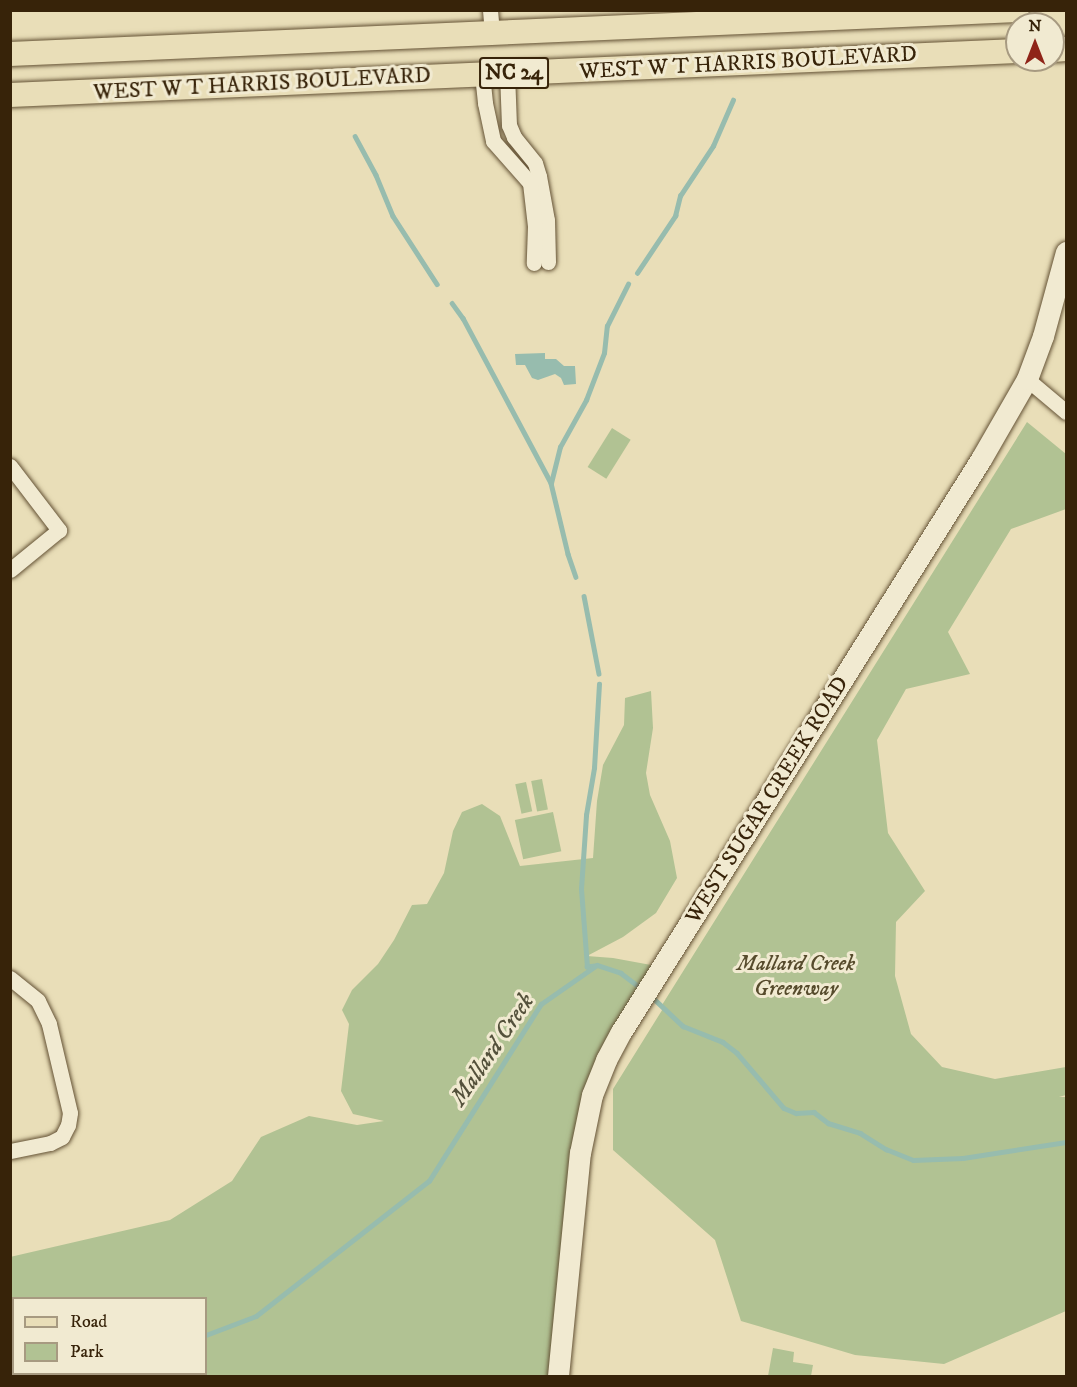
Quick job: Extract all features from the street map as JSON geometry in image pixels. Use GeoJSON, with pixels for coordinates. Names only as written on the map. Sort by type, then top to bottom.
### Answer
{"type":"FeatureCollection","features":[{"type":"Feature","properties":{"kind":"main road","name":"WEST W T HARRIS BOULEVARD"},"geometry":{"type":"LineString","coordinates":[[10,54],[66,52],[491,17],[1017,10]]}},
{"type":"Feature","properties":{"kind":"main road"},"geometry":{"type":"LineString","coordinates":[[10,63],[66,52]]}},
{"type":"Feature","properties":{"kind":"main road","name":"WEST W T HARRIS BOULEVARD"},"geometry":{"type":"LineString","coordinates":[[10,95],[1005,52]]}},
{"type":"Feature","properties":{"kind":"main road","name":"WEST SUGAR CREEK ROAD"},"geometry":{"type":"LineString","coordinates":[[558,1377],[583,1134],[592,1095],[621,1032],[981,459],[1027,379],[1066,252]]}},
{"type":"Feature","properties":{"kind":"street"},"geometry":{"type":"LineString","coordinates":[[482,74],[493,141],[531,183],[541,262],[547,220],[541,185],[535,163],[514,137],[509,125],[507,73]]}},
{"type":"Feature","properties":{"kind":"street"},"geometry":{"type":"LineString","coordinates":[[1027,379],[1066,412]]}},
{"type":"Feature","properties":{"kind":"street"},"geometry":{"type":"LineString","coordinates":[[10,466],[59,530],[10,570]]}},
{"type":"Feature","properties":{"kind":"street"},"geometry":{"type":"LineString","coordinates":[[10,978],[38,1001],[49,1024],[70,1113],[68,1125],[62,1137],[50,1143],[10,1151]]}},
{"type":"Feature","properties":{"kind":"green space","name":"Mallard Creek Greenway"},"geometry":{"type":"Polygon","coordinates":[[[1027,422],[1066,454],[1066,509],[1011,529],[948,632],[970,674],[906,689],[877,740],[888,833],[925,891],[896,922],[895,976],[911,1034],[942,1067],[995,1079],[1066,1067],[1066,1095],[1059,1097],[1066,1097],[1066,1311],[944,1364],[855,1355],[741,1321],[715,1240],[613,1150],[613,1089],[664,1007],[662,1005],[1027,422]]]}},
{"type":"Feature","properties":{"kind":"green space"},"geometry":{"type":"Polygon","coordinates":[[[612,428],[631,440],[606,479],[588,467],[612,428]]]}},
{"type":"Feature","properties":{"kind":"green space"},"geometry":{"type":"Polygon","coordinates":[[[651,691],[653,728],[646,773],[650,795],[670,841],[677,878],[656,913],[623,937],[587,956],[662,967],[592,1095],[558,1376],[11,1376],[10,1257],[170,1220],[232,1181],[261,1137],[309,1116],[357,1125],[384,1121],[353,1114],[341,1091],[349,1024],[342,1010],[352,990],[378,964],[394,940],[412,905],[427,904],[444,873],[453,831],[462,812],[482,804],[500,816],[520,866],[593,858],[597,801],[603,765],[624,725],[625,698],[651,691]]]}},
{"type":"Feature","properties":{"kind":"green space"},"geometry":{"type":"Polygon","coordinates":[[[542,779],[548,809],[537,812],[531,781],[542,779]]]}},
{"type":"Feature","properties":{"kind":"green space"},"geometry":{"type":"Polygon","coordinates":[[[526,782],[532,811],[521,814],[515,784],[526,782]]]}},
{"type":"Feature","properties":{"kind":"green space"},"geometry":{"type":"Polygon","coordinates":[[[553,812],[561,851],[523,859],[515,820],[553,812]]]}},
{"type":"Feature","properties":{"kind":"green space"},"geometry":{"type":"Polygon","coordinates":[[[773,1348],[794,1352],[793,1362],[813,1365],[811,1376],[768,1376],[773,1348]]]}},
{"type":"Feature","properties":{"kind":"shaded area"},"geometry":{"type":"Polygon","coordinates":[[[545,353],[545,359],[556,359],[564,366],[575,366],[576,384],[564,385],[561,378],[555,374],[538,380],[532,378],[525,365],[516,365],[515,354],[545,353]]]}},
{"type":"Feature","properties":{"kind":"waterway"},"geometry":{"type":"LineString","coordinates":[[637,273],[675,216],[680,196],[713,146],[733,100]]}},
{"type":"Feature","properties":{"kind":"waterway"},"geometry":{"type":"LineString","coordinates":[[355,136],[376,175],[393,216],[437,284]]}},
{"type":"Feature","properties":{"kind":"waterway"},"geometry":{"type":"LineString","coordinates":[[551,483],[560,447],[586,400],[604,353],[607,326],[628,284]]}},
{"type":"Feature","properties":{"kind":"waterway"},"geometry":{"type":"LineString","coordinates":[[452,303],[463,318],[551,483],[568,554],[576,577]]}},
{"type":"Feature","properties":{"kind":"waterway"},"geometry":{"type":"LineString","coordinates":[[584,596],[599,674]]}},
{"type":"Feature","properties":{"kind":"waterway"},"geometry":{"type":"LineString","coordinates":[[595,966],[587,967],[581,889],[586,815],[594,768],[599,684]]}},
{"type":"Feature","properties":{"kind":"waterway","name":"Mallard Creek"},"geometry":{"type":"LineString","coordinates":[[597,965],[621,973],[642,989]]}},
{"type":"Feature","properties":{"kind":"waterway","name":"Mallard Creek"},"geometry":{"type":"LineString","coordinates":[[207,1335],[256,1316],[429,1181],[541,1004],[597,965]]}},
{"type":"Feature","properties":{"kind":"waterway","name":"Mallard Creek"},"geometry":{"type":"LineString","coordinates":[[651,996],[683,1026],[723,1042],[737,1053],[784,1108],[796,1113],[814,1112],[828,1123],[860,1133],[886,1149],[913,1160],[963,1158],[1066,1142]]}}]}
